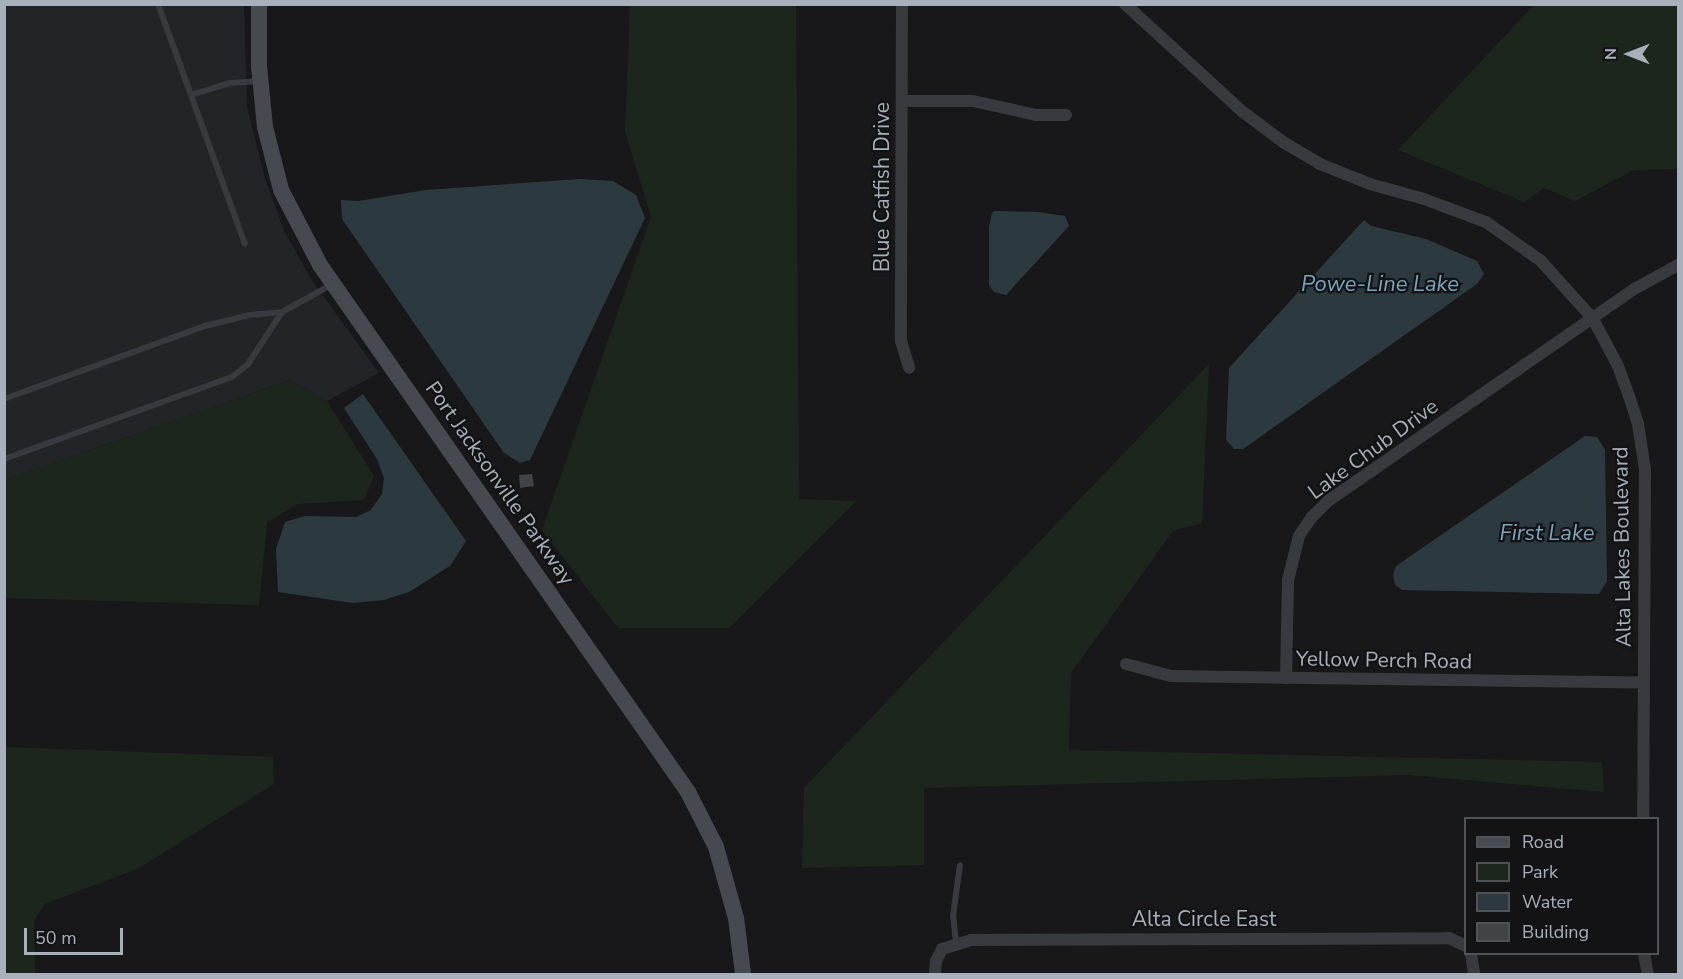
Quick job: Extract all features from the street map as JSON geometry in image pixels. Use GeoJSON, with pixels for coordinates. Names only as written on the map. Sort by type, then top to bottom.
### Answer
{"type":"FeatureCollection","features":[{"type":"Feature","properties":{"kind":"street","name":"Port Jacksonville Parkway"},"geometry":{"type":"LineString","coordinates":[[259,4],[265,127],[281,190],[320,265],[688,792],[716,847],[736,918],[743,975]]}},
{"type":"Feature","properties":{"kind":"street","name":"Blue Catfish Drive"},"geometry":{"type":"LineString","coordinates":[[902,4],[901,341],[909,368]]}},
{"type":"Feature","properties":{"kind":"street","name":"Alta Lakes Boulevard"},"geometry":{"type":"LineString","coordinates":[[1125,4],[1243,112],[1283,142],[1330,168],[1486,222],[1541,261],[1593,319],[1622,376],[1638,424],[1645,470],[1643,817]]}},
{"type":"Feature","properties":{"kind":"street"},"geometry":{"type":"LineString","coordinates":[[902,101],[973,101],[1036,115],[1066,115]]}},
{"type":"Feature","properties":{"kind":"street","name":"Lake Chub Drive"},"geometry":{"type":"LineString","coordinates":[[1286,678],[1288,580],[1299,536],[1312,517],[1328,501],[1654,275],[1678,265]]}},
{"type":"Feature","properties":{"kind":"street","name":"Yellow Perch Road"},"geometry":{"type":"LineString","coordinates":[[1126,664],[1171,676],[1643,683]]}},
{"type":"Feature","properties":{"kind":"street","name":"Alta Circle East"},"geometry":{"type":"LineString","coordinates":[[935,975],[936,961],[942,949],[971,940],[1438,938],[1457,940],[1464,945]]}},
{"type":"Feature","properties":{"kind":"street"},"geometry":{"type":"LineString","coordinates":[[1471,955],[1474,975]]}},
{"type":"Feature","properties":{"kind":"street"},"geometry":{"type":"LineString","coordinates":[[1644,955],[1648,975]]}},
{"type":"Feature","properties":{"kind":"lane"},"geometry":{"type":"LineString","coordinates":[[159,4],[245,244]]}},
{"type":"Feature","properties":{"kind":"lane"},"geometry":{"type":"LineString","coordinates":[[191,94],[230,83],[261,81]]}},
{"type":"Feature","properties":{"kind":"lane"},"geometry":{"type":"LineString","coordinates":[[4,399],[206,326],[249,315],[282,312],[333,283]]}},
{"type":"Feature","properties":{"kind":"lane"},"geometry":{"type":"LineString","coordinates":[[4,459],[232,377],[248,364],[282,312]]}},
{"type":"Feature","properties":{"kind":"lane"},"geometry":{"type":"LineString","coordinates":[[956,943],[953,916],[960,865]]}},
{"type":"Feature","properties":{"kind":"shaded area"},"geometry":{"type":"Polygon","coordinates":[[[4,5],[244,5],[247,107],[265,179],[284,230],[311,279],[379,373],[327,401],[290,380],[5,480],[4,5]]]}},
{"type":"Feature","properties":{"kind":"green space"},"geometry":{"type":"Polygon","coordinates":[[[630,5],[796,5],[799,499],[856,501],[729,628],[618,628],[542,530],[651,217],[625,131],[630,5]]]}},
{"type":"Feature","properties":{"kind":"green space"},"geometry":{"type":"Polygon","coordinates":[[[1534,5],[1678,5],[1678,169],[1634,170],[1575,201],[1544,188],[1524,202],[1398,150],[1534,5]]]}},
{"type":"Feature","properties":{"kind":"green space"},"geometry":{"type":"Polygon","coordinates":[[[1209,364],[1202,523],[1173,531],[1071,673],[1069,750],[1602,762],[1604,792],[1408,775],[924,788],[924,865],[802,868],[804,788],[1209,364]]]}},
{"type":"Feature","properties":{"kind":"green space"},"geometry":{"type":"Polygon","coordinates":[[[290,380],[327,401],[374,476],[364,500],[297,504],[267,523],[259,605],[5,598],[5,480],[290,380]]]}},
{"type":"Feature","properties":{"kind":"green space"},"geometry":{"type":"Polygon","coordinates":[[[5,747],[273,757],[274,784],[139,868],[45,904],[34,920],[35,974],[5,974],[5,747]]]}},
{"type":"Feature","properties":{"kind":"water"},"geometry":{"type":"Polygon","coordinates":[[[579,179],[613,181],[636,195],[645,218],[530,460],[520,463],[504,453],[342,219],[341,200],[359,201],[426,190],[579,179]]]}},
{"type":"Feature","properties":{"kind":"water"},"geometry":{"type":"Polygon","coordinates":[[[995,211],[1038,212],[1065,216],[1069,226],[1006,295],[994,292],[989,285],[989,227],[992,213],[995,211]]]}},
{"type":"Feature","properties":{"kind":"water","name":"Powe-Line Lake"},"geometry":{"type":"Polygon","coordinates":[[[1364,220],[1371,226],[1426,239],[1477,261],[1484,274],[1477,284],[1243,449],[1234,449],[1226,440],[1229,368],[1364,220]]]}},
{"type":"Feature","properties":{"kind":"water"},"geometry":{"type":"Polygon","coordinates":[[[363,394],[466,541],[450,566],[409,592],[384,600],[353,603],[278,592],[276,549],[285,522],[305,516],[356,517],[371,510],[382,494],[384,478],[377,459],[344,408],[363,394]]]}},
{"type":"Feature","properties":{"kind":"water","name":"First Lake"},"geometry":{"type":"Polygon","coordinates":[[[1585,436],[1597,437],[1605,450],[1607,581],[1599,594],[1402,590],[1395,585],[1393,575],[1396,566],[1585,436]]]}},
{"type":"Feature","properties":{"kind":"building"},"geometry":{"type":"Polygon","coordinates":[[[532,474],[534,486],[520,488],[519,475],[532,474]]]}}]}
